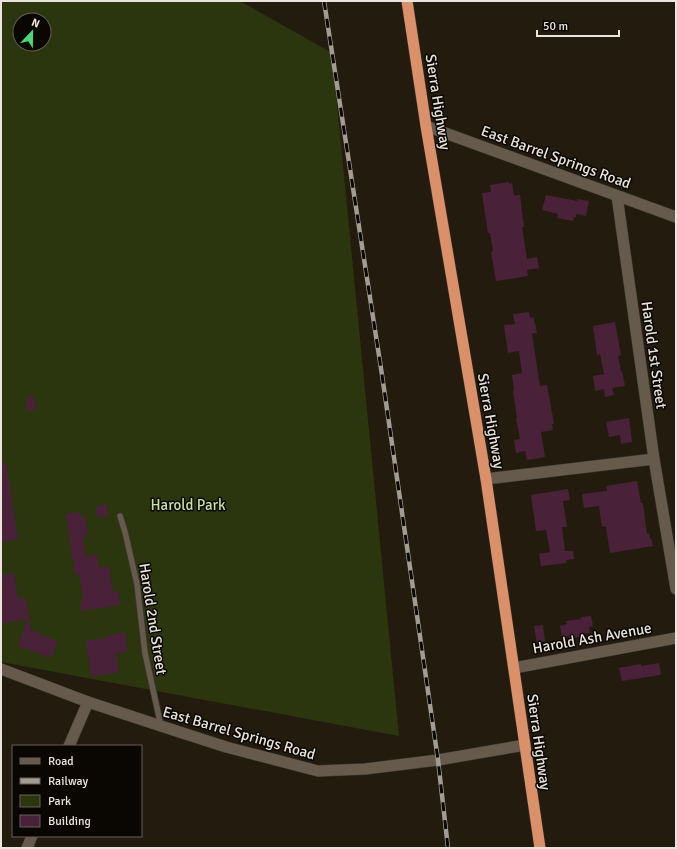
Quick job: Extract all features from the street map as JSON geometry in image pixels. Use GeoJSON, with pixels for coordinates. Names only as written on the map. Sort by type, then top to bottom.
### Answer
{"type":"FeatureCollection","features":[{"type":"Feature","properties":{"kind":"highway","name":"Sierra Highway"},"geometry":{"type":"LineString","coordinates":[[407,1],[426,126],[486,480],[540,848]]}},
{"type":"Feature","properties":{"kind":"street","name":"East Barrel Springs Road"},"geometry":{"type":"LineString","coordinates":[[426,126],[676,217]]}},
{"type":"Feature","properties":{"kind":"street","name":"Harold 1st Street"},"geometry":{"type":"LineString","coordinates":[[617,196],[654,459],[676,590]]}},
{"type":"Feature","properties":{"kind":"street"},"geometry":{"type":"LineString","coordinates":[[486,480],[654,459]]}},
{"type":"Feature","properties":{"kind":"street","name":"Harold Ash Avenue"},"geometry":{"type":"LineString","coordinates":[[514,668],[676,638]]}},
{"type":"Feature","properties":{"kind":"street","name":"East Barrel Springs Road"},"geometry":{"type":"LineString","coordinates":[[1,669],[88,702],[226,747],[318,771],[387,767],[524,745]]}},
{"type":"Feature","properties":{"kind":"street"},"geometry":{"type":"LineString","coordinates":[[69,745],[88,702]]}},
{"type":"Feature","properties":{"kind":"street"},"geometry":{"type":"LineString","coordinates":[[27,848],[32,837]]}},
{"type":"Feature","properties":{"kind":"lane","name":"Harold 2nd Street"},"geometry":{"type":"LineString","coordinates":[[120,516],[137,584],[145,653],[161,726]]}},
{"type":"Feature","properties":{"kind":"green space","name":"Harold Park"},"geometry":{"type":"Polygon","coordinates":[[[1,1],[240,1],[332,53],[399,736],[1,662],[1,1]]]}},
{"type":"Feature","properties":{"kind":"building"},"geometry":{"type":"Polygon","coordinates":[[[509,182],[509,184],[512,183],[514,196],[520,195],[524,227],[522,227],[527,259],[537,257],[539,268],[527,270],[528,276],[496,281],[491,252],[493,251],[490,233],[488,233],[482,193],[491,192],[490,185],[509,182]]]}},
{"type":"Feature","properties":{"kind":"building"},"geometry":{"type":"Polygon","coordinates":[[[546,195],[577,201],[577,199],[589,201],[586,216],[576,214],[573,221],[557,218],[558,214],[542,210],[546,195]]]}},
{"type":"Feature","properties":{"kind":"building"},"geometry":{"type":"Polygon","coordinates":[[[529,312],[530,318],[534,317],[537,333],[532,334],[540,386],[547,385],[554,424],[552,424],[553,430],[541,432],[545,457],[527,460],[525,451],[516,453],[514,440],[520,439],[516,418],[512,375],[522,373],[519,351],[508,353],[504,325],[515,324],[513,314],[529,312]]]}},
{"type":"Feature","properties":{"kind":"building"},"geometry":{"type":"Polygon","coordinates":[[[615,322],[621,355],[618,356],[625,386],[612,388],[614,395],[605,397],[604,389],[595,391],[593,376],[604,374],[600,354],[597,355],[593,326],[615,322]]]}},
{"type":"Feature","properties":{"kind":"building"},"geometry":{"type":"Polygon","coordinates":[[[34,397],[36,410],[27,411],[26,398],[34,397]]]}},
{"type":"Feature","properties":{"kind":"building"},"geometry":{"type":"Polygon","coordinates":[[[629,418],[632,442],[621,444],[620,435],[609,437],[606,422],[629,418]]]}},
{"type":"Feature","properties":{"kind":"building"},"geometry":{"type":"Polygon","coordinates":[[[1,463],[6,463],[18,539],[1,542],[1,463]]]}},
{"type":"Feature","properties":{"kind":"building"},"geometry":{"type":"Polygon","coordinates":[[[637,481],[641,503],[643,503],[647,534],[649,534],[650,539],[651,538],[653,546],[610,553],[606,526],[602,527],[599,506],[584,508],[582,494],[607,491],[606,486],[637,481]]]}},
{"type":"Feature","properties":{"kind":"building"},"geometry":{"type":"Polygon","coordinates":[[[568,489],[570,500],[563,501],[567,527],[562,527],[565,551],[573,551],[574,559],[566,560],[567,563],[541,566],[539,554],[550,552],[546,530],[536,531],[531,495],[568,489]]]}},
{"type":"Feature","properties":{"kind":"building"},"geometry":{"type":"Polygon","coordinates":[[[107,505],[108,516],[97,517],[96,506],[107,505]]]}},
{"type":"Feature","properties":{"kind":"building"},"geometry":{"type":"Polygon","coordinates":[[[80,512],[81,517],[85,516],[88,535],[83,535],[86,556],[96,554],[99,568],[109,566],[113,592],[118,591],[120,605],[81,611],[80,602],[83,601],[79,574],[75,575],[66,514],[80,512]]]}},
{"type":"Feature","properties":{"kind":"building"},"geometry":{"type":"Polygon","coordinates":[[[14,573],[18,599],[26,598],[31,630],[57,641],[51,658],[18,646],[27,619],[1,624],[1,575],[14,573]]]}},
{"type":"Feature","properties":{"kind":"building"},"geometry":{"type":"Polygon","coordinates":[[[591,616],[593,626],[589,627],[590,633],[579,634],[580,637],[562,637],[560,626],[567,624],[566,621],[591,616]]]}},
{"type":"Feature","properties":{"kind":"building"},"geometry":{"type":"Polygon","coordinates":[[[543,625],[545,641],[537,643],[534,626],[543,625]]]}},
{"type":"Feature","properties":{"kind":"building"},"geometry":{"type":"Polygon","coordinates":[[[125,632],[127,652],[116,653],[119,672],[91,676],[86,641],[109,637],[109,635],[125,632]]]}},
{"type":"Feature","properties":{"kind":"building"},"geometry":{"type":"Polygon","coordinates":[[[659,663],[660,675],[622,681],[619,668],[641,664],[641,666],[659,663]]]}},
{"type":"Feature","properties":{"kind":"railway"},"geometry":{"type":"LineString","coordinates":[[324,1],[382,375],[438,760],[448,848]]}}]}
